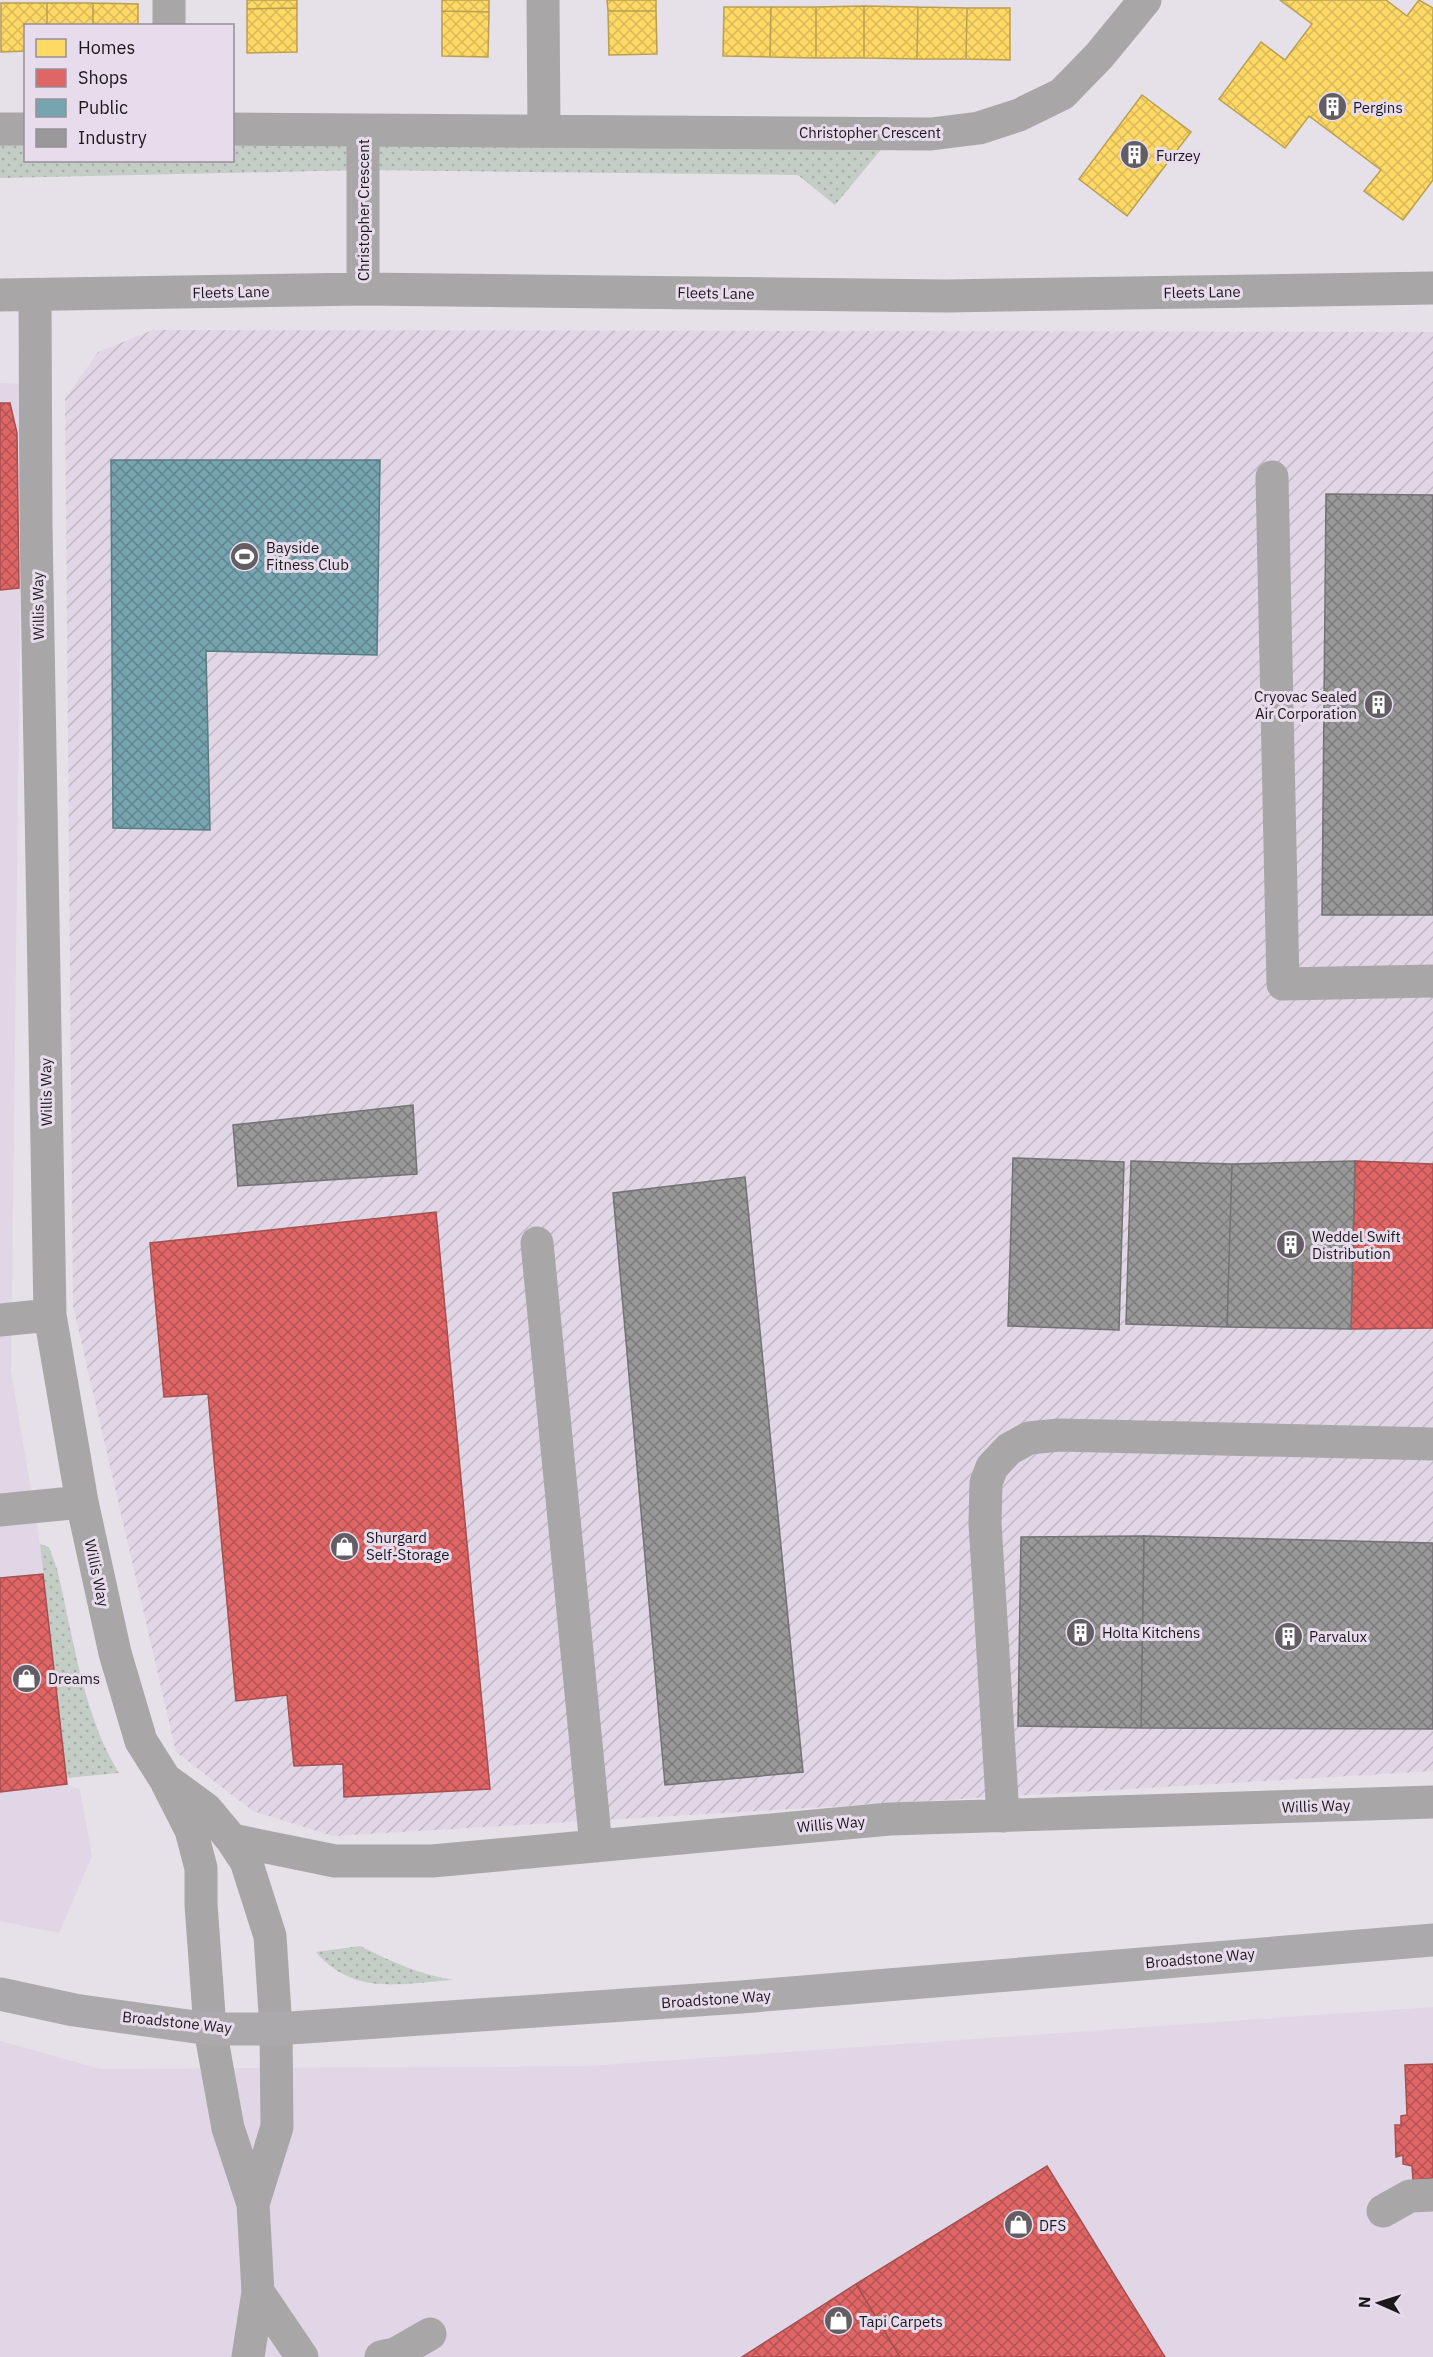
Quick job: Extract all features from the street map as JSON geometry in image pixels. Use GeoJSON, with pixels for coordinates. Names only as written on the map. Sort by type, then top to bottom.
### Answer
{"type":"FeatureCollection","features":[{"type":"Feature","properties":{"kind":"main road","name":"Broadstone Way"},"geometry":{"type":"LineString","coordinates":[[0,1994],[74,2010],[210,2029],[276,2030],[741,1997],[1433,1940]]}},
{"type":"Feature","properties":{"kind":"street"},"geometry":{"type":"LineString","coordinates":[[169,0],[169,24]]}},
{"type":"Feature","properties":{"kind":"street"},"geometry":{"type":"LineString","coordinates":[[543,0],[544,130]]}},
{"type":"Feature","properties":{"kind":"street","name":"Christopher Crescent"},"geometry":{"type":"LineString","coordinates":[[234,129],[932,134],[979,128],[1019,115],[1062,94],[1099,56],[1146,0]]}},
{"type":"Feature","properties":{"kind":"street"},"geometry":{"type":"LineString","coordinates":[[0,129],[24,129]]}},
{"type":"Feature","properties":{"kind":"street","name":"Christopher Crescent"},"geometry":{"type":"LineString","coordinates":[[363,131],[363,290]]}},
{"type":"Feature","properties":{"kind":"street","name":"Fleets Lane"},"geometry":{"type":"LineString","coordinates":[[0,295],[363,290],[946,296],[1433,288]]}},
{"type":"Feature","properties":{"kind":"street","name":"Willis Way"},"geometry":{"type":"LineString","coordinates":[[35,296],[36,525],[50,1315],[82,1502],[126,1696],[141,1741],[165,1779],[206,1809],[246,1861],[270,1936],[276,2030],[277,2127],[253,2204]]}},
{"type":"Feature","properties":{"kind":"street"},"geometry":{"type":"LineString","coordinates":[[1272,477],[1283,984],[1433,981]]}},
{"type":"Feature","properties":{"kind":"street"},"geometry":{"type":"LineString","coordinates":[[537,1243],[596,1846]]}},
{"type":"Feature","properties":{"kind":"street"},"geometry":{"type":"LineString","coordinates":[[0,1320],[50,1315]]}},
{"type":"Feature","properties":{"kind":"street"},"geometry":{"type":"LineString","coordinates":[[1003,1816],[985,1523],[986,1483],[992,1467],[1009,1449],[1029,1438],[1059,1435],[1433,1444]]}},
{"type":"Feature","properties":{"kind":"street"},"geometry":{"type":"LineString","coordinates":[[0,1510],[82,1502]]}},
{"type":"Feature","properties":{"kind":"street"},"geometry":{"type":"LineString","coordinates":[[165,1779],[191,1830],[201,1868],[201,1904],[210,2029],[228,2128],[253,2204],[258,2292],[248,2357]]}},
{"type":"Feature","properties":{"kind":"street","name":"Willis Way"},"geometry":{"type":"LineString","coordinates":[[232,1840],[335,1861],[432,1861],[890,1819],[1433,1802]]}},
{"type":"Feature","properties":{"kind":"street"},"geometry":{"type":"LineString","coordinates":[[1383,2211],[1410,2196],[1433,2194]]}},
{"type":"Feature","properties":{"kind":"street"},"geometry":{"type":"LineString","coordinates":[[258,2292],[302,2357]]}},
{"type":"Feature","properties":{"kind":"street"},"geometry":{"type":"LineString","coordinates":[[381,2357],[395,2354],[430,2334]]}},
{"type":"Feature","properties":{"kind":"shaded area"},"geometry":{"type":"Polygon","coordinates":[[[0,129],[24,129],[24,162],[234,162],[234,129],[894,134],[835,205],[798,175],[364,170],[0,178],[0,129]]]}},
{"type":"Feature","properties":{"kind":"shaded area"},"geometry":{"type":"Polygon","coordinates":[[[153,330],[1433,332],[1433,1771],[333,1836],[253,1811],[176,1752],[73,1306],[65,399],[98,352],[153,330]]]}},
{"type":"Feature","properties":{"kind":"shaded area"},"geometry":{"type":"Polygon","coordinates":[[[0,383],[23,384],[11,1371],[40,1544],[67,1784],[80,1790],[92,1856],[59,1933],[0,1921],[0,383]]]}},
{"type":"Feature","properties":{"kind":"shaded area"},"geometry":{"type":"Polygon","coordinates":[[[40,1544],[49,1547],[57,1569],[88,1701],[96,1726],[119,1773],[66,1778],[40,1544]]]}},
{"type":"Feature","properties":{"kind":"shaded area"},"geometry":{"type":"Polygon","coordinates":[[[360,1946],[417,1971],[454,1980],[397,1984],[363,1981],[346,1976],[316,1952],[360,1946]]]}},
{"type":"Feature","properties":{"kind":"shaded area"},"geometry":{"type":"Polygon","coordinates":[[[1433,2007],[1433,2357],[0,2357],[0,2041],[101,2069],[587,2066],[1433,2007]]]}},
{"type":"Feature","properties":{"kind":"building: Homes"},"geometry":{"type":"Polygon","coordinates":[[[247,0],[297,0],[297,8],[247,9],[247,0]]]}},
{"type":"Feature","properties":{"kind":"building: Homes"},"geometry":{"type":"Polygon","coordinates":[[[442,0],[489,0],[489,12],[442,11],[442,0]]]}},
{"type":"Feature","properties":{"kind":"building: Homes"},"geometry":{"type":"Polygon","coordinates":[[[607,0],[656,0],[656,11],[608,11],[607,0]]]}},
{"type":"Feature","properties":{"kind":"building: Homes","name":"Pergins"},"geometry":{"type":"Polygon","coordinates":[[[1280,0],[1386,0],[1407,16],[1419,0],[1433,8],[1433,180],[1403,220],[1364,191],[1381,170],[1309,116],[1285,148],[1219,99],[1261,42],[1285,60],[1312,24],[1280,0]]]}},
{"type":"Feature","properties":{"kind":"building: Homes"},"geometry":{"type":"Polygon","coordinates":[[[1,3],[47,3],[47,24],[24,24],[24,51],[1,52],[1,3]]]}},
{"type":"Feature","properties":{"kind":"building: Homes"},"geometry":{"type":"Polygon","coordinates":[[[47,3],[93,3],[93,24],[47,24],[47,3]]]}},
{"type":"Feature","properties":{"kind":"building: Homes"},"geometry":{"type":"Polygon","coordinates":[[[93,3],[138,4],[138,24],[93,24],[93,3]]]}},
{"type":"Feature","properties":{"kind":"building: Homes"},"geometry":{"type":"Polygon","coordinates":[[[864,6],[864,58],[816,58],[816,7],[864,6]]]}},
{"type":"Feature","properties":{"kind":"building: Homes"},"geometry":{"type":"Polygon","coordinates":[[[864,6],[918,7],[917,59],[864,58],[864,6]]]}},
{"type":"Feature","properties":{"kind":"building: Homes"},"geometry":{"type":"Polygon","coordinates":[[[724,7],[771,7],[770,57],[723,56],[724,7]]]}},
{"type":"Feature","properties":{"kind":"building: Homes"},"geometry":{"type":"Polygon","coordinates":[[[771,7],[816,7],[816,58],[770,57],[771,7]]]}},
{"type":"Feature","properties":{"kind":"building: Homes"},"geometry":{"type":"Polygon","coordinates":[[[918,7],[967,8],[966,59],[917,59],[918,7]]]}},
{"type":"Feature","properties":{"kind":"building: Homes"},"geometry":{"type":"Polygon","coordinates":[[[297,8],[297,52],[247,53],[247,9],[297,8]]]}},
{"type":"Feature","properties":{"kind":"building: Homes"},"geometry":{"type":"Polygon","coordinates":[[[967,8],[1010,8],[1010,60],[966,59],[967,8]]]}},
{"type":"Feature","properties":{"kind":"building: Homes"},"geometry":{"type":"Polygon","coordinates":[[[442,11],[489,12],[488,57],[442,56],[442,11]]]}},
{"type":"Feature","properties":{"kind":"building: Homes"},"geometry":{"type":"Polygon","coordinates":[[[608,11],[656,11],[657,54],[609,55],[608,11]]]}},
{"type":"Feature","properties":{"kind":"building: Homes","name":"Furzey"},"geometry":{"type":"Polygon","coordinates":[[[1142,95],[1191,132],[1127,216],[1079,179],[1142,95]]]}},
{"type":"Feature","properties":{"kind":"building: Shops"},"geometry":{"type":"Polygon","coordinates":[[[0,403],[10,403],[17,433],[19,588],[0,590],[0,403]]]}},
{"type":"Feature","properties":{"kind":"building: Shops"},"geometry":{"type":"Polygon","coordinates":[[[1355,1161],[1433,1164],[1433,1328],[1351,1329],[1355,1161]]]}},
{"type":"Feature","properties":{"kind":"building: Shops","name":"Shurgard Self-Storage"},"geometry":{"type":"Polygon","coordinates":[[[436,1212],[490,1789],[344,1797],[343,1764],[294,1766],[287,1695],[236,1701],[208,1394],[164,1397],[150,1243],[436,1212]]]}},
{"type":"Feature","properties":{"kind":"building: Shops","name":"Dreams"},"geometry":{"type":"Polygon","coordinates":[[[43,1574],[67,1784],[0,1792],[0,1578],[43,1574]]]}},
{"type":"Feature","properties":{"kind":"building: Shops"},"geometry":{"type":"Polygon","coordinates":[[[1433,2064],[1433,2178],[1413,2180],[1412,2166],[1403,2164],[1403,2155],[1396,2157],[1395,2125],[1401,2125],[1401,2116],[1407,2115],[1405,2065],[1433,2064]]]}},
{"type":"Feature","properties":{"kind":"building: Shops","name":"DFS"},"geometry":{"type":"Polygon","coordinates":[[[1047,2166],[1165,2357],[900,2357],[856,2284],[1047,2166]]]}},
{"type":"Feature","properties":{"kind":"building: Shops","name":"Tapi Carpets"},"geometry":{"type":"Polygon","coordinates":[[[856,2284],[900,2357],[742,2357],[856,2284]]]}},
{"type":"Feature","properties":{"kind":"building: Public","name":"Bayside Fitness Club"},"geometry":{"type":"Polygon","coordinates":[[[111,460],[380,460],[377,655],[206,651],[210,830],[113,828],[111,460]]]}},
{"type":"Feature","properties":{"kind":"building: Industry","name":"Cryovac Sealed Air Corporation"},"geometry":{"type":"Polygon","coordinates":[[[1326,494],[1433,495],[1433,915],[1322,915],[1326,494]]]}},
{"type":"Feature","properties":{"kind":"building: Industry"},"geometry":{"type":"Polygon","coordinates":[[[413,1105],[417,1174],[238,1186],[233,1125],[413,1105]]]}},
{"type":"Feature","properties":{"kind":"building: Industry"},"geometry":{"type":"Polygon","coordinates":[[[1013,1158],[1124,1162],[1119,1330],[1008,1326],[1013,1158]]]}},
{"type":"Feature","properties":{"kind":"building: Industry"},"geometry":{"type":"Polygon","coordinates":[[[1131,1161],[1232,1164],[1227,1327],[1126,1324],[1131,1161]]]}},
{"type":"Feature","properties":{"kind":"building: Industry","name":"Weddel Swift Distribution"},"geometry":{"type":"Polygon","coordinates":[[[1355,1161],[1351,1329],[1227,1327],[1232,1164],[1355,1161]]]}},
{"type":"Feature","properties":{"kind":"building: Industry"},"geometry":{"type":"Polygon","coordinates":[[[745,1177],[803,1772],[665,1785],[613,1193],[745,1177]]]}},
{"type":"Feature","properties":{"kind":"building: Industry","name":"Parvalux"},"geometry":{"type":"Polygon","coordinates":[[[1144,1536],[1433,1543],[1433,1729],[1141,1728],[1144,1536]]]}},
{"type":"Feature","properties":{"kind":"building: Industry","name":"Holta Kitchens"},"geometry":{"type":"Polygon","coordinates":[[[1144,1536],[1141,1728],[1018,1726],[1021,1537],[1144,1536]]]}},
{"type":"Feature","properties":{"kind":"place","name":"Pergins"},"geometry":{"type":"Point","coordinates":[1332,107]}},
{"type":"Feature","properties":{"kind":"place","name":"Furzey"},"geometry":{"type":"Point","coordinates":[1135,155]}},
{"type":"Feature","properties":{"kind":"place","name":"Bayside Fitness Club"},"geometry":{"type":"Point","coordinates":[245,556]}},
{"type":"Feature","properties":{"kind":"place","name":"Cryovac Sealed Air Corporation"},"geometry":{"type":"Point","coordinates":[1378,705]}},
{"type":"Feature","properties":{"kind":"place","name":"Weddel Swift Distribution"},"geometry":{"type":"Point","coordinates":[1291,1245]}},
{"type":"Feature","properties":{"kind":"place","name":"Shurgard Self-Storage"},"geometry":{"type":"Point","coordinates":[345,1546]}},
{"type":"Feature","properties":{"kind":"place","name":"Holta Kitchens"},"geometry":{"type":"Point","coordinates":[1081,1632]}},
{"type":"Feature","properties":{"kind":"place","name":"Parvalux"},"geometry":{"type":"Point","coordinates":[1288,1636]}},
{"type":"Feature","properties":{"kind":"place","name":"Dreams"},"geometry":{"type":"Point","coordinates":[27,1678]}},
{"type":"Feature","properties":{"kind":"place","name":"DFS"},"geometry":{"type":"Point","coordinates":[1018,2225]}},
{"type":"Feature","properties":{"kind":"place","name":"Tapi Carpets"},"geometry":{"type":"Point","coordinates":[838,2321]}}]}
